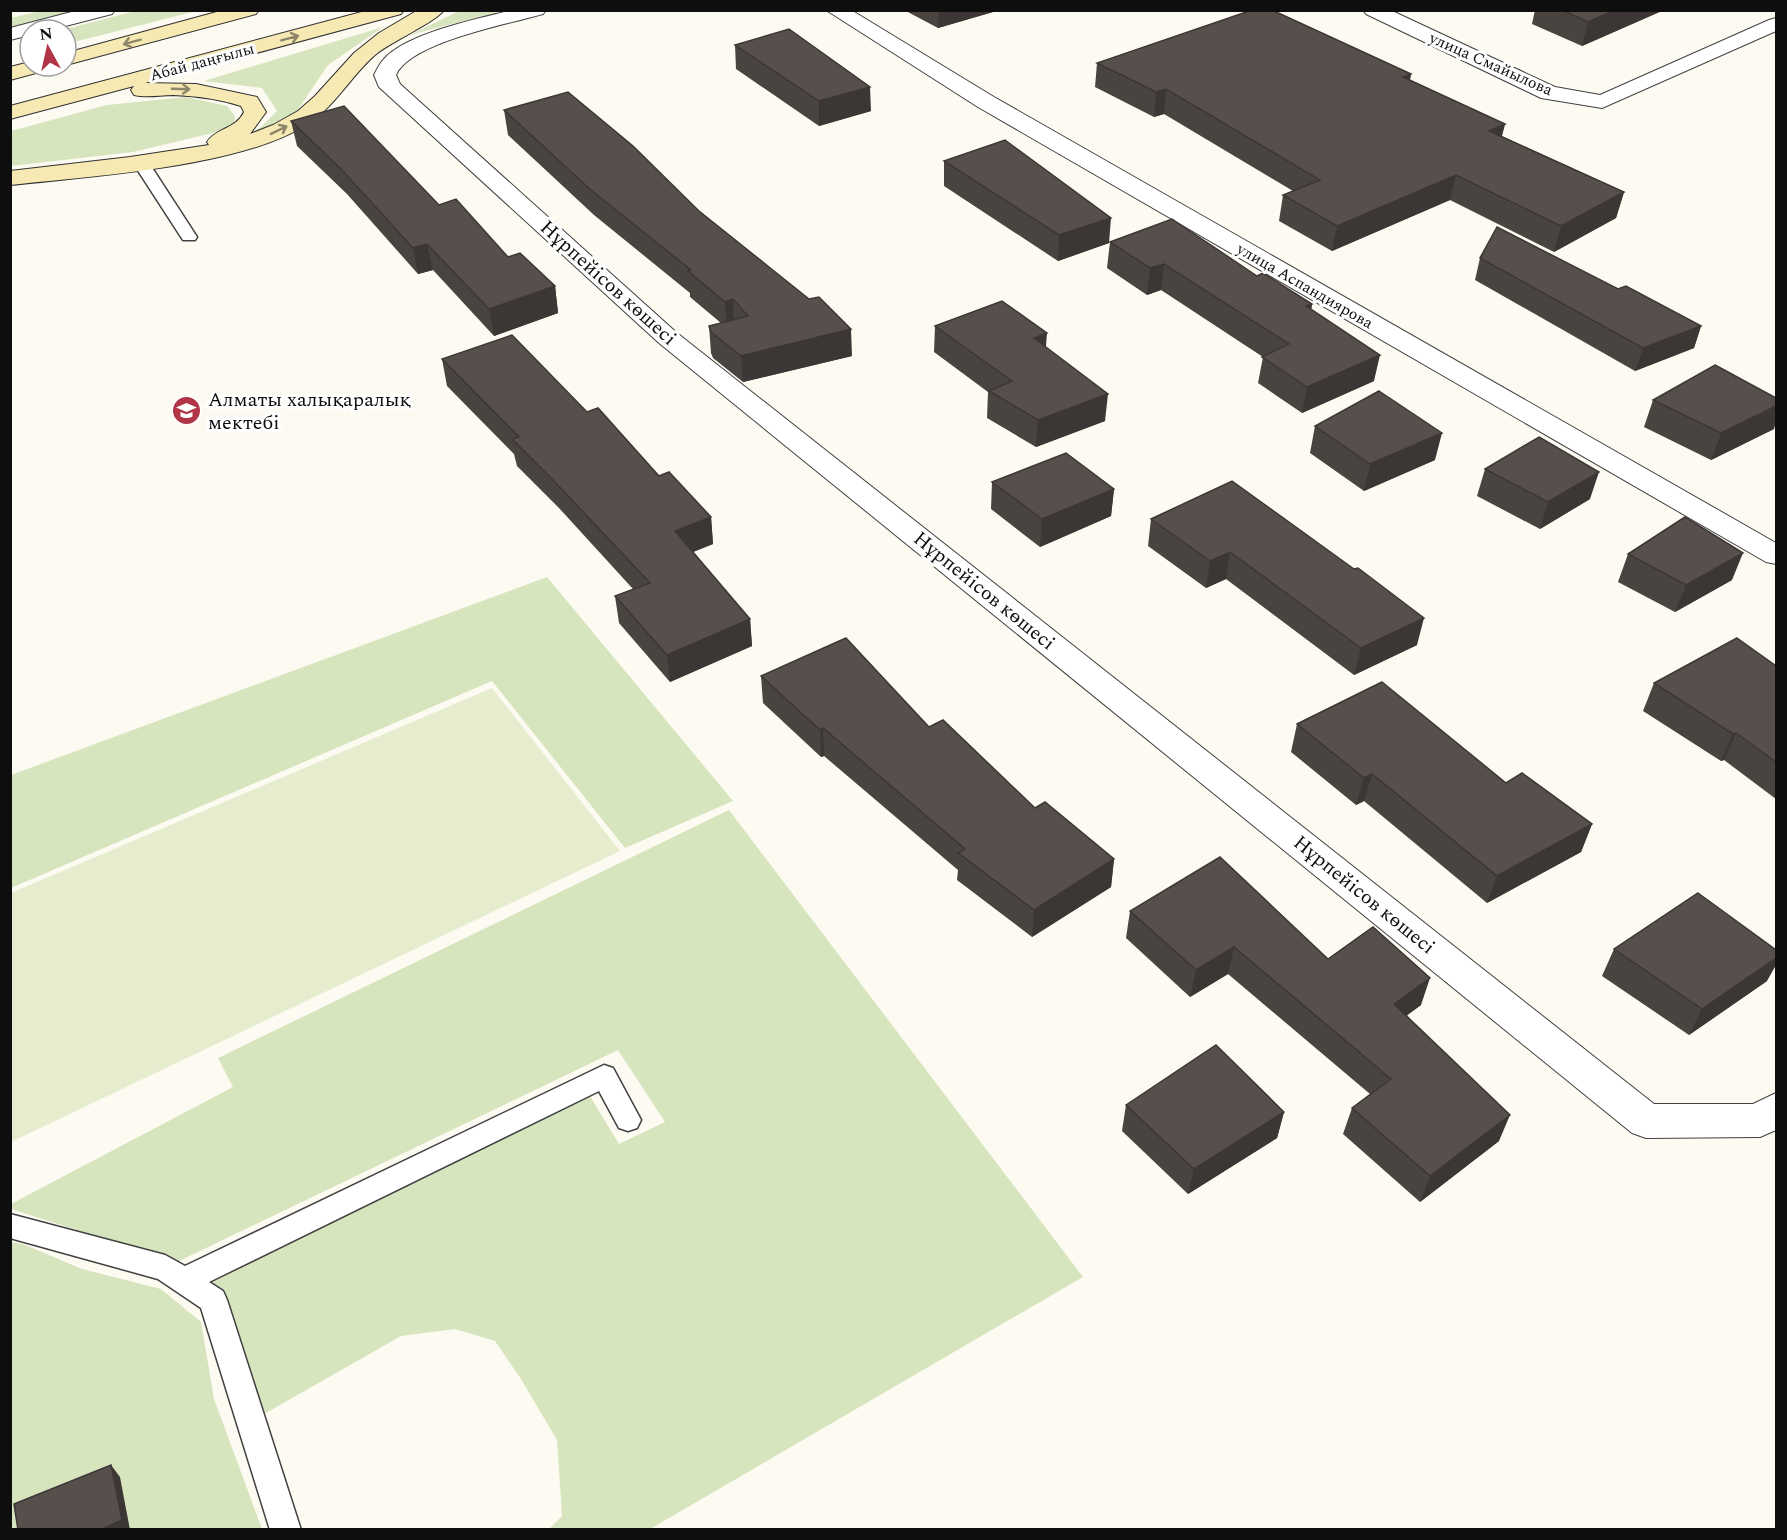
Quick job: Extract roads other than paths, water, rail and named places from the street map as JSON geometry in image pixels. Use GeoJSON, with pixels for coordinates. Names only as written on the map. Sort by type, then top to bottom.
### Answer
{"type":"FeatureCollection","features":[{"type":"Feature","properties":{"kind":"main road"},"geometry":{"type":"LineString","coordinates":[[78,56],[249,10]]}},
{"type":"Feature","properties":{"kind":"main road","name":"Абай даңғылы"},"geometry":{"type":"LineString","coordinates":[[15,112],[394,10]]}},
{"type":"Feature","properties":{"kind":"main road"},"geometry":{"type":"LineString","coordinates":[[10,178],[141,163],[266,137],[298,121],[321,103],[343,74],[388,36],[434,10]]}},
{"type":"Feature","properties":{"kind":"main road"},"geometry":{"type":"LineString","coordinates":[[15,112],[116,92],[160,89],[229,95],[249,102],[255,112],[250,123],[238,133],[182,156]]}},
{"type":"Feature","properties":{"kind":"street"},"geometry":{"type":"LineString","coordinates":[[10,34],[105,10]]}},
{"type":"Feature","properties":{"kind":"street","name":"Нұрпейісов көшесі"},"geometry":{"type":"LineString","coordinates":[[536,10],[434,40],[412,49],[391,63],[385,75],[390,87],[668,338],[1646,1121],[1771,1121]]}},
{"type":"Feature","properties":{"kind":"street","name":"улица Аспандиярова"},"geometry":{"type":"LineString","coordinates":[[836,10],[986,102],[1776,555]]}},
{"type":"Feature","properties":{"kind":"street","name":"улица Смайылова"},"geometry":{"type":"LineString","coordinates":[[1373,10],[1549,93],[1602,102],[1776,24]]}},
{"type":"Feature","properties":{"kind":"lane"},"geometry":{"type":"LineString","coordinates":[[141,163],[189,237]]}},
{"type":"Feature","properties":{"kind":"lane"},"geometry":{"type":"LineString","coordinates":[[184,1280],[604,1076],[628,1120]]}},
{"type":"Feature","properties":{"kind":"lane"},"geometry":{"type":"LineString","coordinates":[[10,1226],[165,1268],[213,1300],[286,1530]]}},
{"type":"Feature","properties":{"kind":"place","name":"Алматы халықаралық мектебі"},"geometry":{"type":"Point","coordinates":[187,411]}}]}
